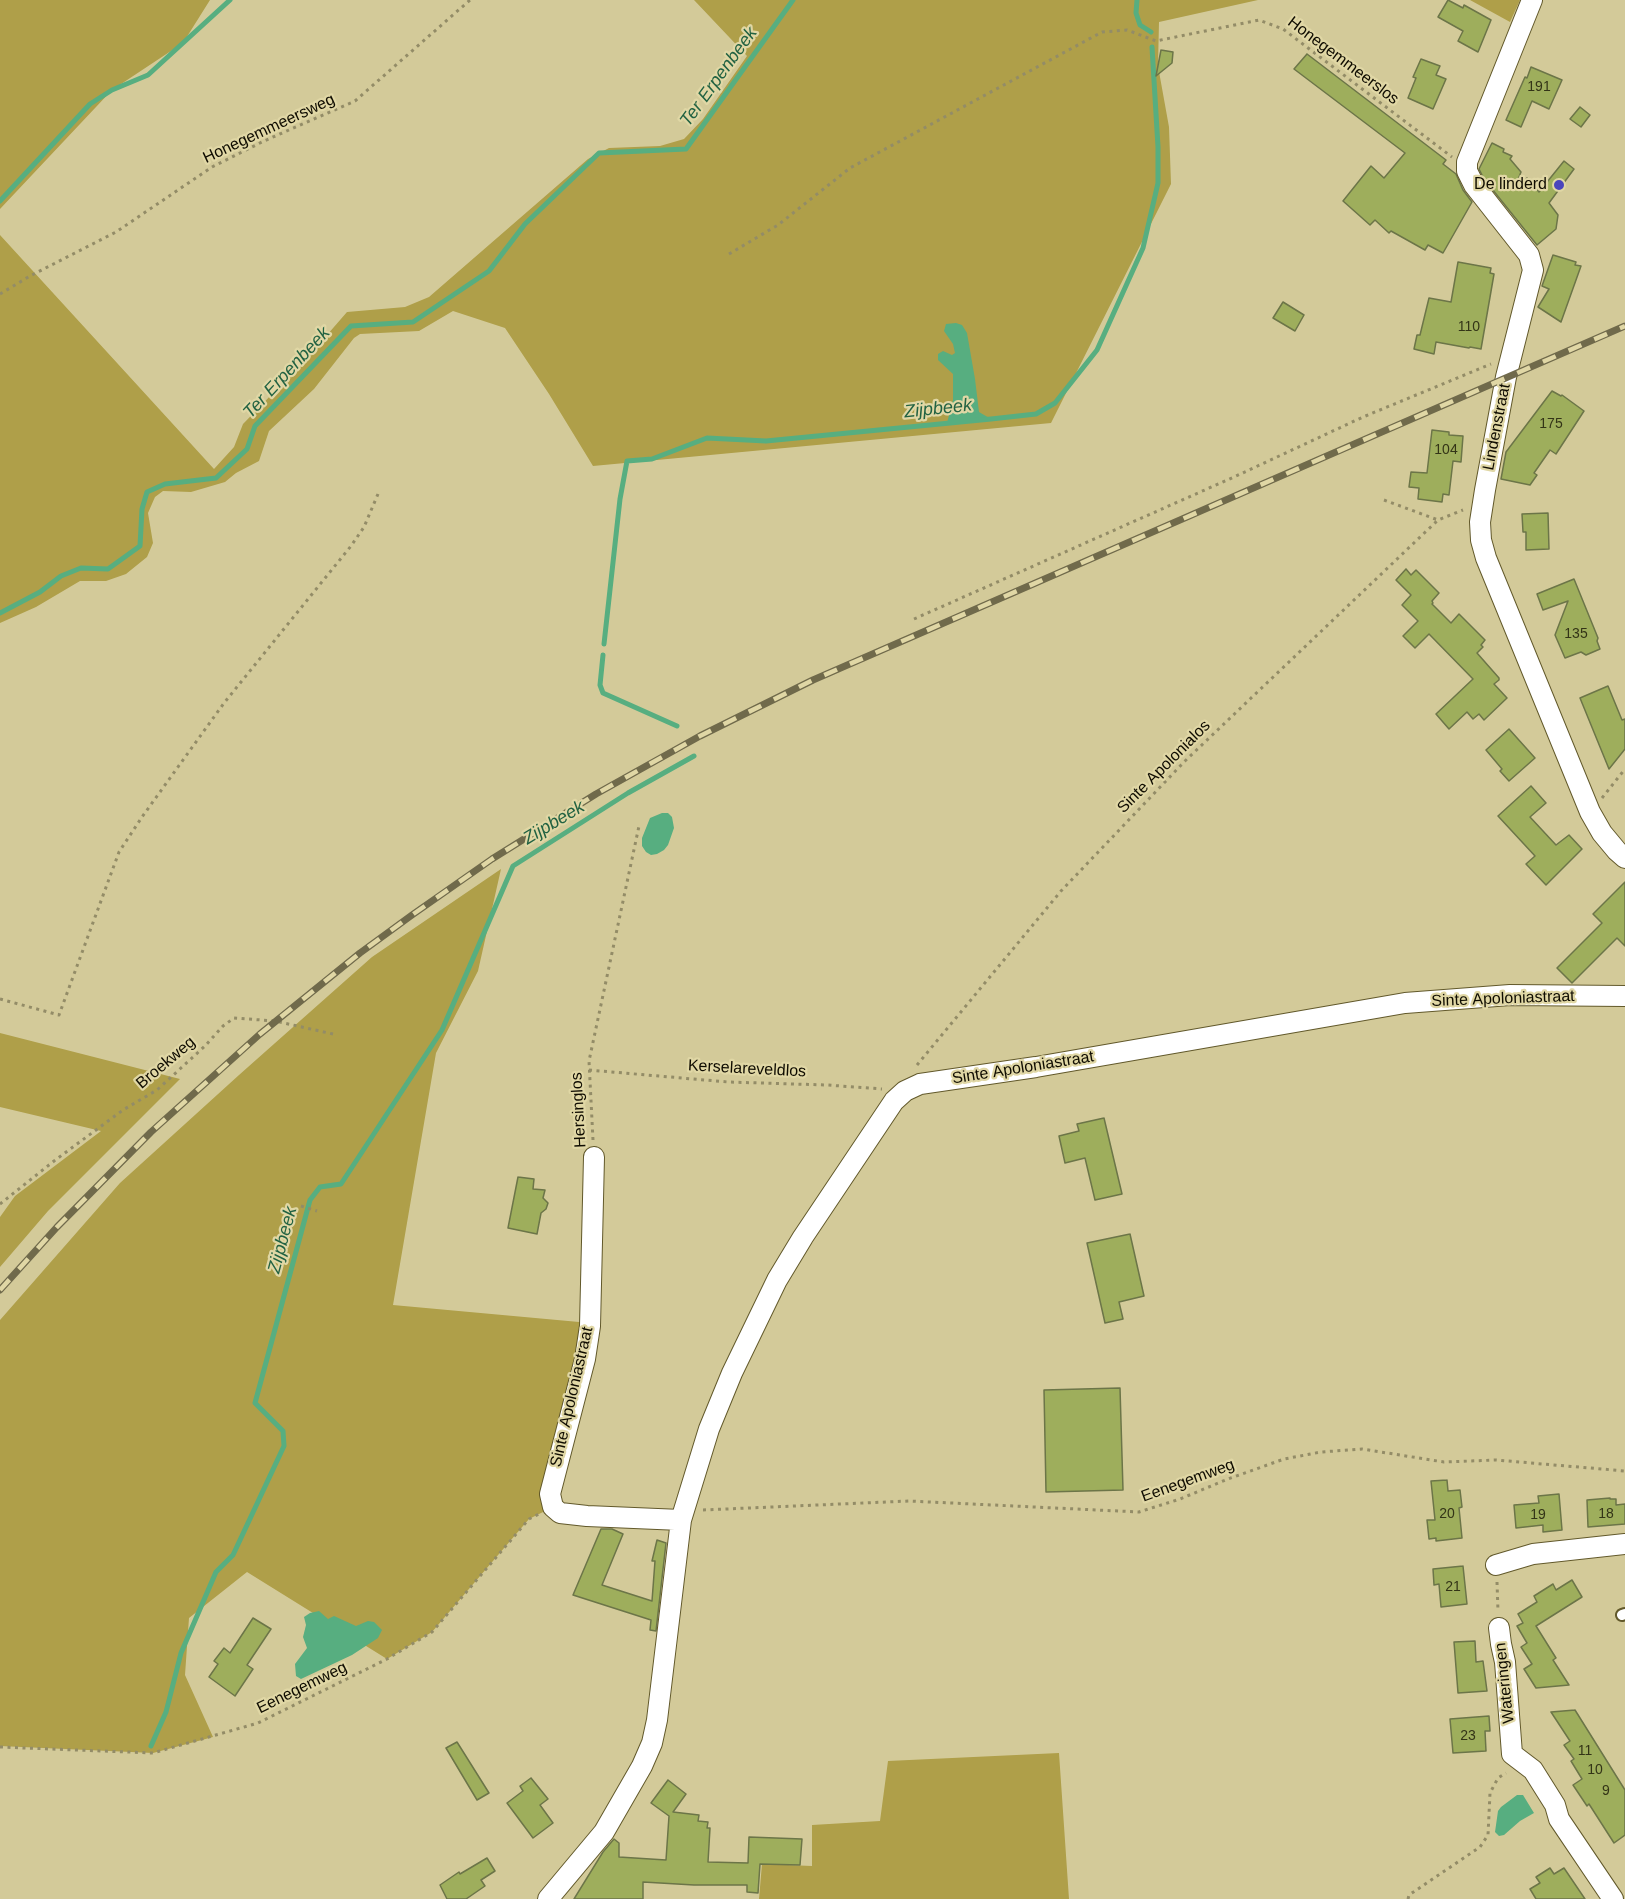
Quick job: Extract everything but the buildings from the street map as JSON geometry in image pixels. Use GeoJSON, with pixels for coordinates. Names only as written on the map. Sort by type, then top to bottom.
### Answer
{"type":"FeatureCollection","features":[{"type":"Feature","properties":{"kind":"street"},"geometry":{"type":"LineString","coordinates":[[1467,162],[1532,0]]}},
{"type":"Feature","properties":{"kind":"street","name":"Lindenstraat"},"geometry":{"type":"LineString","coordinates":[[1467,162],[1467,171],[1474,185],[1529,255],[1533,270],[1506,377],[1480,522],[1481,540],[1486,558],[1590,812],[1602,833],[1617,852],[1625,858]]}},
{"type":"Feature","properties":{"kind":"street","name":"Sinte Apoloniastraat"},"geometry":{"type":"LineString","coordinates":[[905,1091],[920,1084],[1036,1067],[1405,1003],[1510,995],[1625,996]]}},
{"type":"Feature","properties":{"kind":"street"},"geometry":{"type":"LineString","coordinates":[[548,1899],[604,1832],[642,1766],[652,1743],[657,1720],[682,1515],[709,1429],[736,1362],[771,1290],[803,1237],[894,1101],[905,1091]]}},
{"type":"Feature","properties":{"kind":"street","name":"Sinte Apoloniastraat"},"geometry":{"type":"LineString","coordinates":[[553,1507],[550,1494],[585,1359],[590,1326],[594,1157]]}},
{"type":"Feature","properties":{"kind":"street"},"geometry":{"type":"LineString","coordinates":[[553,1507],[561,1513],[578,1515],[682,1515]]}},
{"type":"Feature","properties":{"kind":"street"},"geometry":{"type":"LineString","coordinates":[[1496,1565],[1533,1554],[1625,1544]]}},
{"type":"Feature","properties":{"kind":"street","name":"Wateringen"},"geometry":{"type":"LineString","coordinates":[[1499,1628],[1506,1662],[1512,1754],[1533,1770],[1555,1805],[1559,1820],[1613,1899]]}},
{"type":"Feature","properties":{"kind":"path","name":"Honegemmeersweg"},"geometry":{"type":"LineString","coordinates":[[0,294],[116,232],[212,167],[264,141],[355,101],[470,0]]}},
{"type":"Feature","properties":{"kind":"path","name":"Honegemmeerslos"},"geometry":{"type":"LineString","coordinates":[[729,254],[778,225],[850,168],[1102,32],[1127,30],[1156,41],[1259,20],[1283,29],[1449,157],[1467,162]]}},
{"type":"Feature","properties":{"kind":"path"},"geometry":{"type":"LineString","coordinates":[[914,619],[1364,417],[1512,354]]}},
{"type":"Feature","properties":{"kind":"path"},"geometry":{"type":"LineString","coordinates":[[0,999],[59,1015],[119,852],[224,703],[351,546],[364,527],[378,494]]}},
{"type":"Feature","properties":{"kind":"path"},"geometry":{"type":"LineString","coordinates":[[1384,500],[1438,520]]}},
{"type":"Feature","properties":{"kind":"path","name":"Sinte Apolonialos"},"geometry":{"type":"LineString","coordinates":[[905,1091],[917,1065],[1061,891],[1185,761],[1438,520],[1455,512],[1483,505]]}},
{"type":"Feature","properties":{"kind":"path"},"geometry":{"type":"LineString","coordinates":[[1590,812],[1625,769]]}},
{"type":"Feature","properties":{"kind":"path","name":"Hersinglos"},"geometry":{"type":"LineString","coordinates":[[594,1157],[589,1061],[639,826]]}},
{"type":"Feature","properties":{"kind":"path","name":"Broekweg"},"geometry":{"type":"LineString","coordinates":[[0,1204],[123,1110],[157,1090],[234,1018],[275,1021],[333,1034]]}},
{"type":"Feature","properties":{"kind":"path","name":"Kerselareveldlos"},"geometry":{"type":"LineString","coordinates":[[589,1070],[728,1082],[827,1085],[905,1091]]}},
{"type":"Feature","properties":{"kind":"path"},"geometry":{"type":"LineString","coordinates":[[301,1206],[317,1211]]}},
{"type":"Feature","properties":{"kind":"path","name":"Eenegemweg"},"geometry":{"type":"LineString","coordinates":[[682,1515],[909,1501],[1139,1512],[1180,1499],[1284,1459],[1321,1452],[1362,1449],[1444,1462],[1497,1460],[1625,1471]]}},
{"type":"Feature","properties":{"kind":"path","name":"Eenegemweg"},"geometry":{"type":"LineString","coordinates":[[0,1747],[153,1754],[258,1723],[387,1659],[432,1632],[529,1519],[553,1507]]}},
{"type":"Feature","properties":{"kind":"path","name":"Wateringen"},"geometry":{"type":"LineString","coordinates":[[1496,1565],[1499,1628]]}},
{"type":"Feature","properties":{"kind":"path"},"geometry":{"type":"LineString","coordinates":[[1409,1897],[1480,1847],[1488,1834],[1490,1793],[1498,1778]]}},
{"type":"Feature","properties":{"kind":"shaded area"},"geometry":{"type":"Polygon","coordinates":[[[0,0],[210,0],[183,43],[112,90],[0,209],[0,0]]]}},
{"type":"Feature","properties":{"kind":"shaded area"},"geometry":{"type":"Polygon","coordinates":[[[694,0],[1258,0],[1159,22],[1158,66],[1169,127],[1171,184],[1051,423],[593,466],[505,328],[453,311],[419,331],[360,334],[354,338],[314,389],[269,431],[259,461],[236,473],[225,482],[191,492],[163,491],[155,497],[148,513],[153,543],[147,557],[126,574],[106,581],[80,581],[36,607],[0,623],[0,235],[214,469],[234,447],[243,424],[307,358],[347,312],[405,307],[429,297],[588,159],[609,148],[660,146],[684,139],[703,119],[747,56],[694,0]]]}},
{"type":"Feature","properties":{"kind":"shaded area"},"geometry":{"type":"Polygon","coordinates":[[[1470,0],[1520,0],[1510,22],[1470,0]]]}},
{"type":"Feature","properties":{"kind":"shaded area"},"geometry":{"type":"Polygon","coordinates":[[[946,324],[962,325],[967,333],[979,412],[991,419],[947,423],[953,400],[953,374],[938,360],[938,354],[943,351],[952,355],[955,353],[953,344],[944,331],[946,324]]]}},
{"type":"Feature","properties":{"kind":"shaded area"},"geometry":{"type":"Polygon","coordinates":[[[668,813],[672,817],[674,828],[664,850],[651,855],[642,846],[642,838],[650,818],[668,813]]]}},
{"type":"Feature","properties":{"kind":"shaded area"},"geometry":{"type":"Polygon","coordinates":[[[501,869],[478,971],[436,1053],[393,1305],[590,1323],[553,1507],[529,1519],[432,1632],[387,1659],[247,1572],[189,1618],[185,1675],[213,1737],[153,1753],[0,1746],[0,1320],[120,1183],[239,1075],[372,957],[501,869]]]}},
{"type":"Feature","properties":{"kind":"shaded area"},"geometry":{"type":"Polygon","coordinates":[[[0,1033],[180,1079],[48,1211],[0,1267],[0,1217],[15,1196],[101,1131],[0,1107],[0,1033]]]}},
{"type":"Feature","properties":{"kind":"shaded area"},"geometry":{"type":"Polygon","coordinates":[[[319,1611],[328,1619],[334,1616],[356,1626],[368,1621],[374,1622],[382,1630],[378,1638],[352,1655],[301,1679],[296,1676],[295,1664],[307,1648],[303,1637],[306,1625],[304,1617],[319,1611]]]}},
{"type":"Feature","properties":{"kind":"shaded area"},"geometry":{"type":"Polygon","coordinates":[[[1059,1753],[1069,1899],[759,1899],[762,1864],[812,1866],[812,1825],[880,1821],[888,1761],[1059,1753]]]}},
{"type":"Feature","properties":{"kind":"shaded area"},"geometry":{"type":"Polygon","coordinates":[[[1517,1795],[1523,1795],[1534,1813],[1520,1821],[1504,1835],[1499,1836],[1495,1832],[1498,1811],[1517,1795]]]}},
{"type":"Feature","properties":{"kind":"waterway"},"geometry":{"type":"LineString","coordinates":[[0,201],[90,104],[112,90],[148,75],[230,0]]}},
{"type":"Feature","properties":{"kind":"waterway","name":"Ter Erpenbeek"},"geometry":{"type":"LineString","coordinates":[[0,613],[40,592],[61,576],[81,568],[108,569],[140,546],[142,509],[147,492],[165,484],[216,478],[247,449],[255,426],[351,326],[413,322],[489,271],[525,224],[599,153],[686,149],[793,0]]}},
{"type":"Feature","properties":{"kind":"waterway","name":"Zijpbeek"},"geometry":{"type":"LineString","coordinates":[[1137,0],[1136,13],[1140,25],[1151,32]]}},
{"type":"Feature","properties":{"kind":"waterway","name":"Zijpbeek"},"geometry":{"type":"LineString","coordinates":[[604,644],[620,499],[627,461],[652,459],[707,438],[766,441],[991,419],[1036,414],[1055,403],[1097,350],[1143,248],[1158,183],[1152,47]]}},
{"type":"Feature","properties":{"kind":"waterway","name":"Zijpbeek"},"geometry":{"type":"LineString","coordinates":[[603,655],[600,685],[603,693],[677,726]]}},
{"type":"Feature","properties":{"kind":"waterway","name":"Zijpbeek"},"geometry":{"type":"LineString","coordinates":[[151,1746],[166,1712],[181,1653],[216,1572],[233,1555],[284,1446],[283,1431],[255,1403],[310,1200],[320,1187],[341,1184],[442,1030],[513,866],[628,793],[694,756]]}},
{"type":"Feature","properties":{"kind":"railway"},"geometry":{"type":"LineString","coordinates":[[0,1290],[57,1227],[151,1132],[260,1034],[360,953],[412,915],[492,859],[596,794],[700,736],[813,680],[1625,326]]}},
{"type":"Feature","properties":{"kind":"place","name":"De linderd"},"geometry":{"type":"Point","coordinates":[1559,185]}}]}
